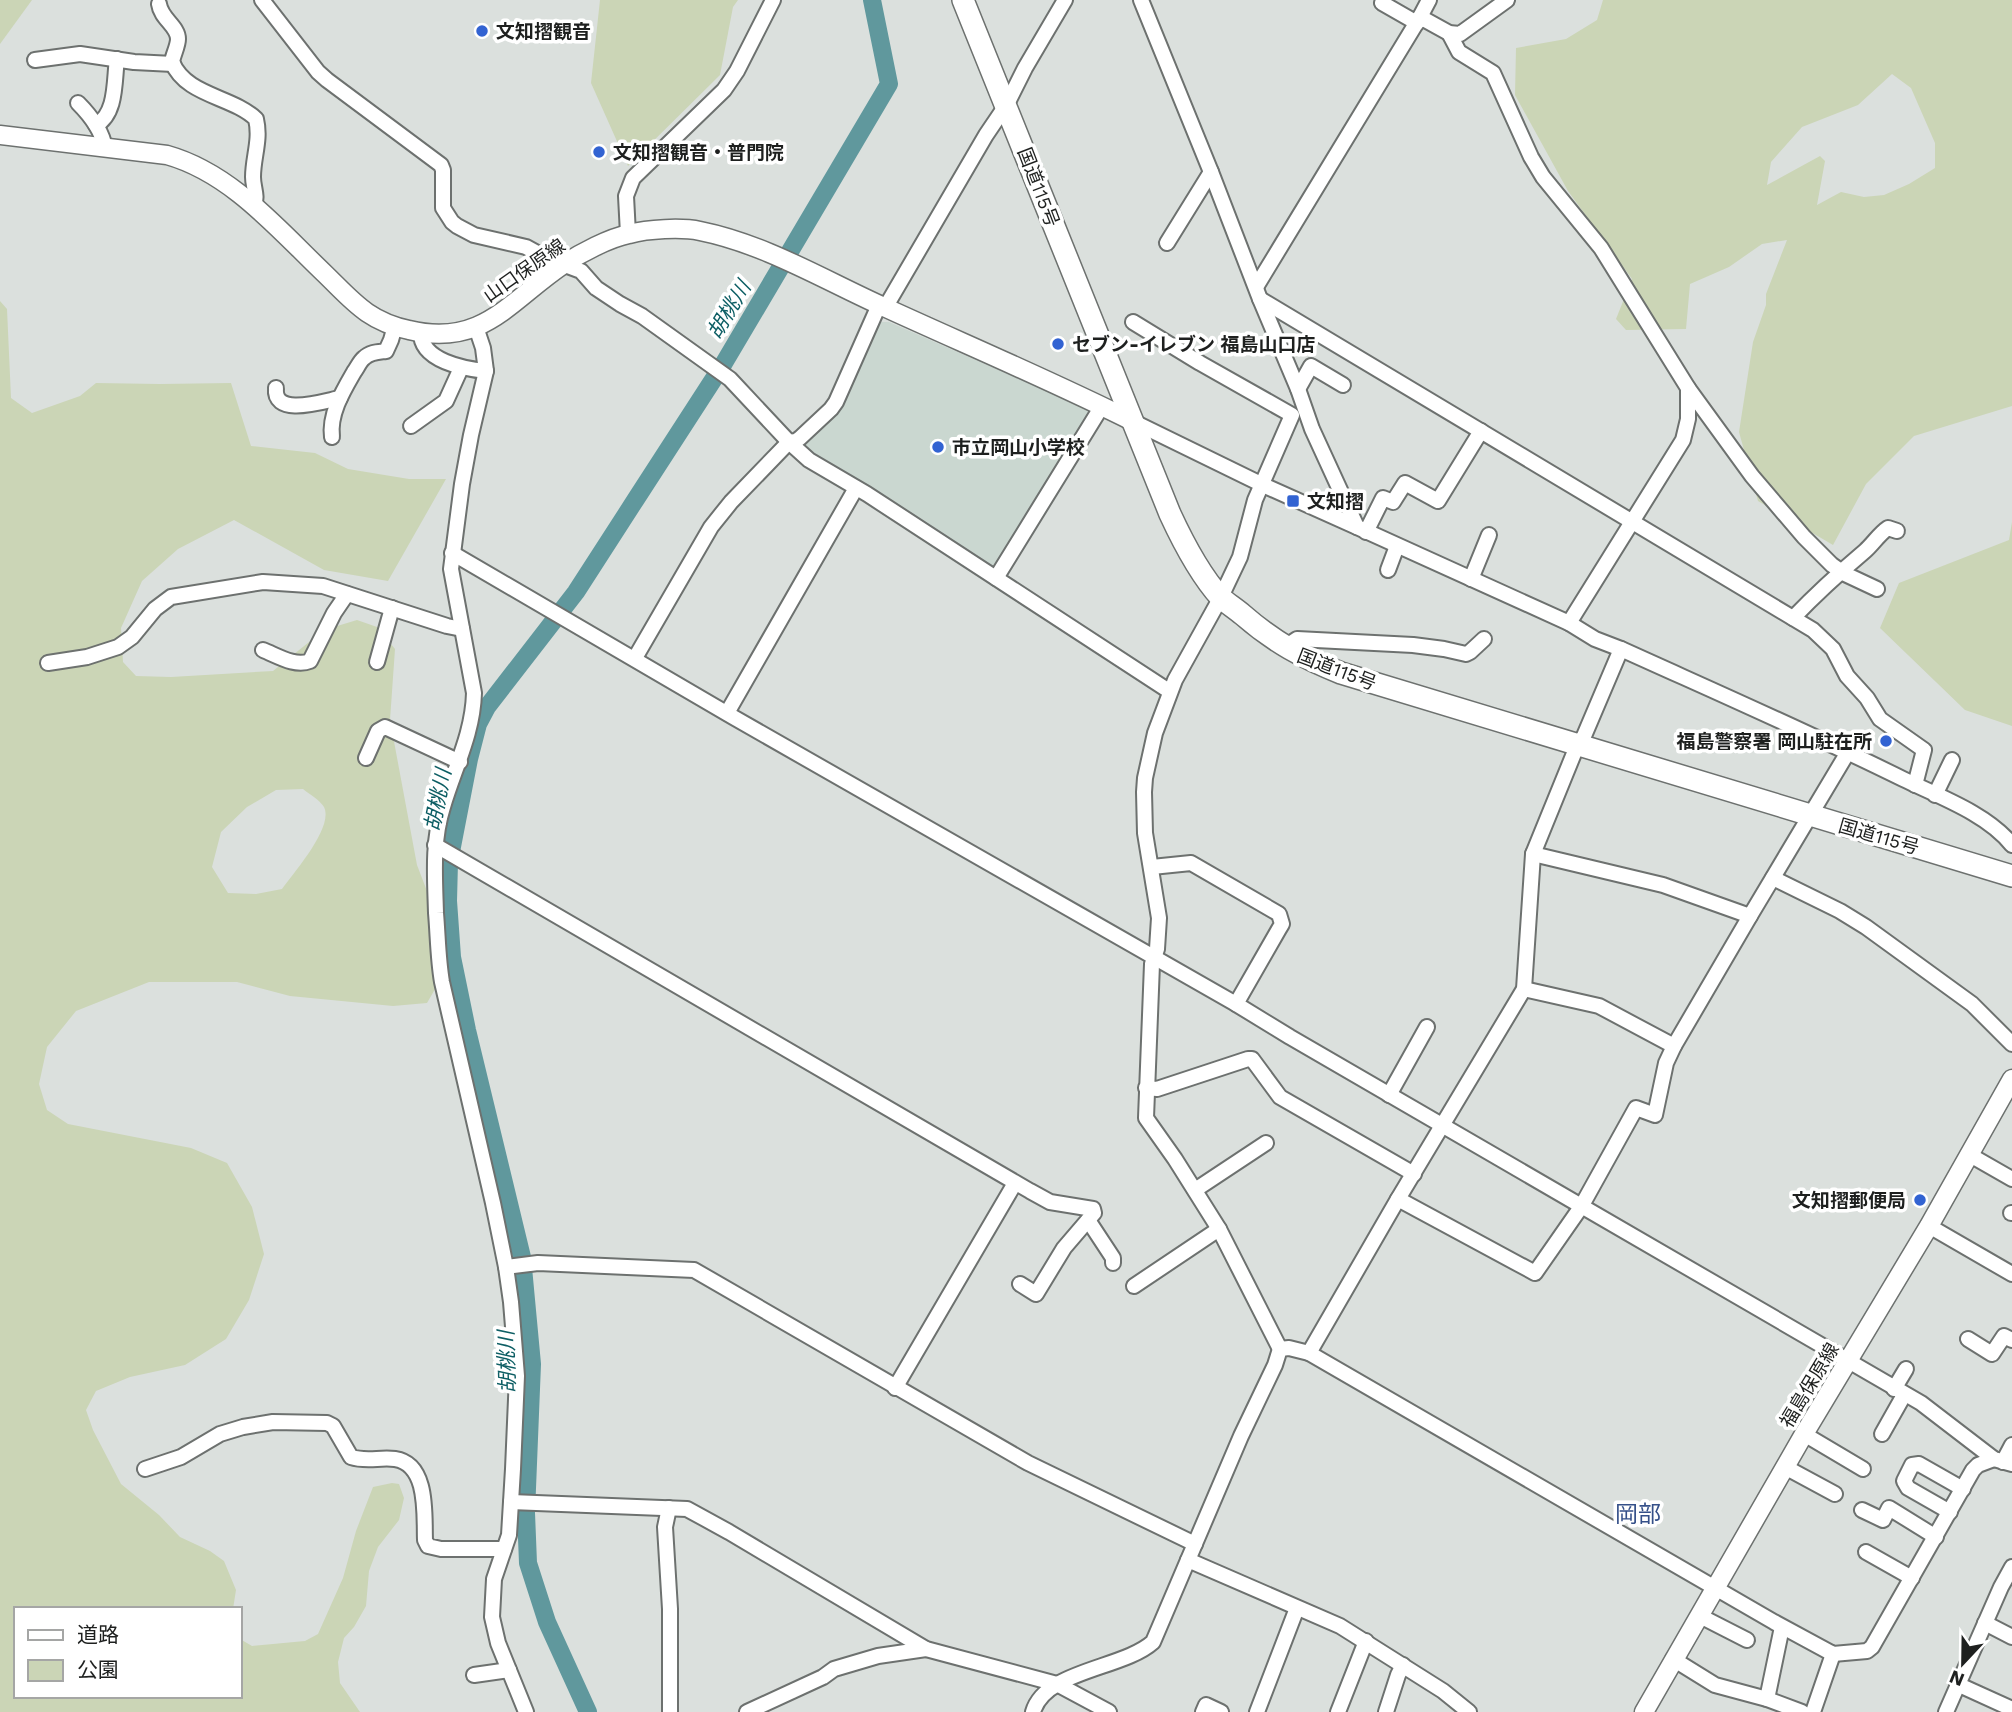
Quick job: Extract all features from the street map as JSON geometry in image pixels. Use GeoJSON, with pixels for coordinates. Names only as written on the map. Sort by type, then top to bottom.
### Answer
{"type":"FeatureCollection","features":[{"type":"Feature","properties":{"kind":"highway","name":"国道115号"},"geometry":{"type":"LineString","coordinates":[[963,0],[1178,531],[1221,597],[1287,648],[1341,673],[2012,876]]}},
{"type":"Feature","properties":{"kind":"main road","name":"山口保原線"},"geometry":{"type":"LineString","coordinates":[[0,135],[179,158],[214,176],[254,205],[351,302],[395,326],[421,332],[449,333],[477,327],[515,303],[564,264],[597,247],[628,234],[696,230],[761,250],[1049,380],[1134,422]]}},
{"type":"Feature","properties":{"kind":"main road","name":"福島保原線"},"geometry":{"type":"LineString","coordinates":[[1644,1712],[1804,1434],[1970,1156],[2012,1079]]}},
{"type":"Feature","properties":{"kind":"street"},"geometry":{"type":"LineString","coordinates":[[262,0],[318,72],[442,165],[443,208],[452,222],[474,234],[526,247],[581,271],[596,288],[642,316],[730,379],[809,460],[1170,691]]}},
{"type":"Feature","properties":{"kind":"street"},"geometry":{"type":"LineString","coordinates":[[628,234],[626,196],[633,178],[724,90],[737,71],[773,0]]}},
{"type":"Feature","properties":{"kind":"street"},"geometry":{"type":"LineString","coordinates":[[635,658],[711,527],[731,502],[789,442],[800,438],[836,402],[882,306],[1007,104],[1065,0]]}},
{"type":"Feature","properties":{"kind":"street"},"geometry":{"type":"LineString","coordinates":[[1141,0],[1329,468],[1362,529]]}},
{"type":"Feature","properties":{"kind":"street"},"geometry":{"type":"LineString","coordinates":[[1258,293],[1429,0]]}},
{"type":"Feature","properties":{"kind":"street"},"geometry":{"type":"LineString","coordinates":[[1382,3],[1449,33],[1457,34],[1464,32],[1507,0]]}},
{"type":"Feature","properties":{"kind":"street"},"geometry":{"type":"LineString","coordinates":[[159,4],[163,17],[178,39],[172,58],[179,74],[194,86],[246,111],[256,120],[259,134],[253,178],[256,193],[254,205]]}},
{"type":"Feature","properties":{"kind":"street"},"geometry":{"type":"LineString","coordinates":[[1449,33],[1459,52],[1493,73],[1531,157],[1543,177],[1601,248],[1688,388],[1761,486],[1804,537],[1832,565],[1877,589]]}},
{"type":"Feature","properties":{"kind":"street"},"geometry":{"type":"LineString","coordinates":[[35,60],[80,54],[134,62],[173,64]]}},
{"type":"Feature","properties":{"kind":"street"},"geometry":{"type":"LineString","coordinates":[[96,125],[101,123],[112,104],[117,59]]}},
{"type":"Feature","properties":{"kind":"street"},"geometry":{"type":"LineString","coordinates":[[78,103],[91,116],[105,148]]}},
{"type":"Feature","properties":{"kind":"street"},"geometry":{"type":"LineString","coordinates":[[1167,243],[1211,172]]}},
{"type":"Feature","properties":{"kind":"street"},"geometry":{"type":"LineString","coordinates":[[1258,293],[1481,431],[1813,630],[1833,649],[1847,676],[1867,698],[1880,719],[1924,750],[1915,785]]}},
{"type":"Feature","properties":{"kind":"street"},"geometry":{"type":"LineString","coordinates":[[1133,321],[1292,415]]}},
{"type":"Feature","properties":{"kind":"street"},"geometry":{"type":"LineString","coordinates":[[332,437],[331,427],[340,398],[365,357],[374,352],[386,351],[395,326]]}},
{"type":"Feature","properties":{"kind":"street"},"geometry":{"type":"LineString","coordinates":[[477,327],[486,371],[471,435],[452,553],[453,580],[474,705],[460,762],[443,806],[434,860],[442,982],[506,1267],[514,1332],[517,1376],[509,1535],[494,1579],[492,1617],[496,1636],[526,1712]]}},
{"type":"Feature","properties":{"kind":"street"},"geometry":{"type":"LineString","coordinates":[[421,332],[421,339],[429,351],[443,361],[461,368],[486,371]]}},
{"type":"Feature","properties":{"kind":"street"},"geometry":{"type":"LineString","coordinates":[[1033,1712],[1041,1696],[1057,1684],[1138,1652],[1151,1644],[1280,1349],[1219,1228],[1146,1118],[1153,958],[1157,949],[1159,918],[1145,834],[1145,778],[1155,733],[1170,691],[1240,556],[1255,500],[1311,366],[1343,385]]}},
{"type":"Feature","properties":{"kind":"street"},"geometry":{"type":"LineString","coordinates":[[411,426],[446,401],[461,368]]}},
{"type":"Feature","properties":{"kind":"street"},"geometry":{"type":"LineString","coordinates":[[276,388],[275,395],[278,400],[293,407],[340,398]]}},
{"type":"Feature","properties":{"kind":"street"},"geometry":{"type":"LineString","coordinates":[[1569,622],[1683,440],[1688,419],[1688,388]]}},
{"type":"Feature","properties":{"kind":"street"},"geometry":{"type":"LineString","coordinates":[[996,578],[1102,406]]}},
{"type":"Feature","properties":{"kind":"street"},"geometry":{"type":"LineString","coordinates":[[1134,422],[1263,485],[1569,622],[1595,639],[1848,752],[1985,821],[2012,845]]}},
{"type":"Feature","properties":{"kind":"street"},"geometry":{"type":"LineString","coordinates":[[1362,529],[1383,498],[1393,502],[1405,483],[1438,501],[1481,431]]}},
{"type":"Feature","properties":{"kind":"street"},"geometry":{"type":"LineString","coordinates":[[727,713],[856,488]]}},
{"type":"Feature","properties":{"kind":"street"},"geometry":{"type":"LineString","coordinates":[[1793,618],[1840,570],[1866,550],[1884,531],[1888,528],[1897,531]]}},
{"type":"Feature","properties":{"kind":"street"},"geometry":{"type":"LineString","coordinates":[[1471,579],[1489,535]]}},
{"type":"Feature","properties":{"kind":"street"},"geometry":{"type":"LineString","coordinates":[[1388,570],[1397,546]]}},
{"type":"Feature","properties":{"kind":"street"},"geometry":{"type":"LineString","coordinates":[[452,553],[1236,1004],[1921,1404],[2003,1462]]}},
{"type":"Feature","properties":{"kind":"street"},"geometry":{"type":"LineString","coordinates":[[48,663],[87,657],[118,648],[132,638],[155,609],[171,597],[264,582],[323,586],[462,629]]}},
{"type":"Feature","properties":{"kind":"street"},"geometry":{"type":"LineString","coordinates":[[263,650],[296,663],[310,661],[334,613],[347,594]]}},
{"type":"Feature","properties":{"kind":"street"},"geometry":{"type":"LineString","coordinates":[[377,662],[391,608]]}},
{"type":"Feature","properties":{"kind":"street"},"geometry":{"type":"LineString","coordinates":[[1287,648],[1297,639],[1310,639],[1421,646],[1466,654],[1484,639]]}},
{"type":"Feature","properties":{"kind":"street"},"geometry":{"type":"LineString","coordinates":[[1309,1353],[1524,989],[1533,854],[1577,746],[1584,736],[1621,649]]}},
{"type":"Feature","properties":{"kind":"street"},"geometry":{"type":"LineString","coordinates":[[366,758],[380,728],[385,727],[460,762]]}},
{"type":"Feature","properties":{"kind":"street"},"geometry":{"type":"LineString","coordinates":[[1398,1199],[1535,1273],[1581,1207],[1636,1108],[1655,1115],[1666,1063],[1674,1046],[1848,752]]}},
{"type":"Feature","properties":{"kind":"street"},"geometry":{"type":"LineString","coordinates":[[1935,795],[1952,760]]}},
{"type":"Feature","properties":{"kind":"street"},"geometry":{"type":"LineString","coordinates":[[435,845],[1015,1183],[1050,1202],[1093,1209],[1094,1213],[1064,1248],[1036,1294],[1020,1284]]}},
{"type":"Feature","properties":{"kind":"street"},"geometry":{"type":"LineString","coordinates":[[1533,854],[1662,885],[1750,916]]}},
{"type":"Feature","properties":{"kind":"street"},"geometry":{"type":"LineString","coordinates":[[1152,867],[1191,863],[1279,914],[1282,924],[1236,1004]]}},
{"type":"Feature","properties":{"kind":"street"},"geometry":{"type":"LineString","coordinates":[[1773,878],[1866,927],[1972,1004],[2012,1044]]}},
{"type":"Feature","properties":{"kind":"street"},"geometry":{"type":"LineString","coordinates":[[1524,989],[1599,1006],[1674,1046]]}},
{"type":"Feature","properties":{"kind":"street"},"geometry":{"type":"LineString","coordinates":[[1389,1095],[1427,1027]]}},
{"type":"Feature","properties":{"kind":"street"},"geometry":{"type":"LineString","coordinates":[[1146,1088],[1157,1089],[1252,1059],[1280,1097],[1414,1174]]}},
{"type":"Feature","properties":{"kind":"street"},"geometry":{"type":"LineString","coordinates":[[1195,1190],[1266,1143]]}},
{"type":"Feature","properties":{"kind":"street"},"geometry":{"type":"LineString","coordinates":[[1970,1156],[2012,1179]]}},
{"type":"Feature","properties":{"kind":"street"},"geometry":{"type":"LineString","coordinates":[[895,1388],[1015,1183]]}},
{"type":"Feature","properties":{"kind":"street"},"geometry":{"type":"LineString","coordinates":[[1088,1220],[1113,1258],[1113,1263]]}},
{"type":"Feature","properties":{"kind":"street"},"geometry":{"type":"LineString","coordinates":[[1929,1226],[2012,1274]]}},
{"type":"Feature","properties":{"kind":"street"},"geometry":{"type":"LineString","coordinates":[[1134,1286],[1219,1228]]}},
{"type":"Feature","properties":{"kind":"street"},"geometry":{"type":"LineString","coordinates":[[506,1267],[538,1263],[694,1270],[1028,1464],[1195,1544]]}},
{"type":"Feature","properties":{"kind":"street"},"geometry":{"type":"LineString","coordinates":[[1968,1339],[1992,1354],[2004,1336],[2012,1340]]}},
{"type":"Feature","properties":{"kind":"street"},"geometry":{"type":"LineString","coordinates":[[1280,1349],[1289,1348],[1309,1353],[1833,1654],[1867,1651],[1872,1647],[1978,1465],[2003,1462]]}},
{"type":"Feature","properties":{"kind":"street"},"geometry":{"type":"LineString","coordinates":[[1882,1434],[1906,1369]]}},
{"type":"Feature","properties":{"kind":"street"},"geometry":{"type":"LineString","coordinates":[[145,1469],[181,1457],[220,1434],[243,1427],[273,1422],[327,1423],[333,1426],[351,1457],[363,1460],[397,1459],[417,1473],[423,1493],[425,1540],[428,1546],[441,1549],[504,1549]]}},
{"type":"Feature","properties":{"kind":"street"},"geometry":{"type":"LineString","coordinates":[[1804,1434],[1863,1469]]}},
{"type":"Feature","properties":{"kind":"street"},"geometry":{"type":"LineString","coordinates":[[2003,1462],[2012,1445]]}},
{"type":"Feature","properties":{"kind":"street"},"geometry":{"type":"LineString","coordinates":[[1950,1512],[1908,1488],[1904,1481],[1912,1465],[1919,1464],[1963,1489]]}},
{"type":"Feature","properties":{"kind":"street"},"geometry":{"type":"LineString","coordinates":[[1785,1467],[1835,1494]]}},
{"type":"Feature","properties":{"kind":"street"},"geometry":{"type":"LineString","coordinates":[[511,1502],[687,1509],[926,1649],[1057,1684],[1109,1712]]}},
{"type":"Feature","properties":{"kind":"street"},"geometry":{"type":"LineString","coordinates":[[669,1508],[665,1527],[670,1609],[670,1712]]}},
{"type":"Feature","properties":{"kind":"street"},"geometry":{"type":"LineString","coordinates":[[1862,1510],[1883,1520],[1889,1508],[1936,1536]]}},
{"type":"Feature","properties":{"kind":"street"},"geometry":{"type":"LineString","coordinates":[[1866,1552],[1912,1578]]}},
{"type":"Feature","properties":{"kind":"street"},"geometry":{"type":"LineString","coordinates":[[1188,1560],[1340,1626],[1443,1691],[1469,1712]]}},
{"type":"Feature","properties":{"kind":"street"},"geometry":{"type":"LineString","coordinates":[[1946,1712],[1985,1623],[2010,1575]]}},
{"type":"Feature","properties":{"kind":"street"},"geometry":{"type":"LineString","coordinates":[[1257,1712],[1297,1608]]}},
{"type":"Feature","properties":{"kind":"street"},"geometry":{"type":"LineString","coordinates":[[1700,1616],[1747,1640]]}},
{"type":"Feature","properties":{"kind":"street"},"geometry":{"type":"LineString","coordinates":[[1985,1623],[2012,1637]]}},
{"type":"Feature","properties":{"kind":"street"},"geometry":{"type":"LineString","coordinates":[[1771,1704],[1782,1627]]}},
{"type":"Feature","properties":{"kind":"street"},"geometry":{"type":"LineString","coordinates":[[1338,1712],[1366,1641]]}},
{"type":"Feature","properties":{"kind":"street"},"geometry":{"type":"LineString","coordinates":[[747,1712],[834,1670],[878,1656],[926,1649]]}},
{"type":"Feature","properties":{"kind":"street"},"geometry":{"type":"LineString","coordinates":[[1813,1712],[1833,1654]]}},
{"type":"Feature","properties":{"kind":"street"},"geometry":{"type":"LineString","coordinates":[[1673,1659],[1715,1685],[1802,1712]]}},
{"type":"Feature","properties":{"kind":"street"},"geometry":{"type":"LineString","coordinates":[[1385,1712],[1403,1665]]}},
{"type":"Feature","properties":{"kind":"street"},"geometry":{"type":"LineString","coordinates":[[474,1675],[509,1670]]}},
{"type":"Feature","properties":{"kind":"street"},"geometry":{"type":"LineString","coordinates":[[1957,1684],[2012,1709]]}},
{"type":"Feature","properties":{"kind":"street"},"geometry":{"type":"LineString","coordinates":[[1203,1712],[1206,1705],[1221,1712]]}},
{"type":"Feature","properties":{"kind":"shaded area","name":"市立岡山小学校"},"geometry":{"type":"Polygon","coordinates":[[[880,322],[889,322],[1092,411],[997,569],[991,571],[814,458],[805,448],[806,439],[880,322]]]}},
{"type":"Feature","properties":{"kind":"green space"},"geometry":{"type":"Polygon","coordinates":[[[0,0],[32,0],[0,44],[0,0]]]}},
{"type":"Feature","properties":{"kind":"green space"},"geometry":{"type":"Polygon","coordinates":[[[600,0],[738,0],[733,7],[720,75],[628,166],[591,83],[600,0]]]}},
{"type":"Feature","properties":{"kind":"green space"},"geometry":{"type":"Polygon","coordinates":[[[1603,0],[2012,0],[2012,406],[1914,436],[1866,484],[1833,545],[1758,501],[1739,432],[1753,342],[1766,305],[1766,294],[1787,240],[1762,244],[1729,267],[1690,284],[1686,329],[1626,330],[1616,319],[1632,279],[1568,191],[1515,95],[1516,48],[1566,39],[1597,20],[1603,0]],[[1892,74],[1858,105],[1802,127],[1771,162],[1767,185],[1820,156],[1825,161],[1817,205],[1841,192],[1864,197],[1884,195],[1935,168],[1935,143],[1911,88],[1892,74]]]}},
{"type":"Feature","properties":{"kind":"green space"},"geometry":{"type":"Polygon","coordinates":[[[0,301],[7,309],[11,398],[32,413],[80,396],[96,383],[231,383],[251,446],[315,453],[348,469],[409,479],[446,479],[388,581],[324,570],[234,520],[178,549],[142,581],[121,628],[123,662],[136,676],[171,677],[273,671],[324,630],[357,620],[377,627],[395,649],[390,720],[417,865],[450,951],[438,984],[427,1003],[393,1006],[290,996],[237,982],[149,982],[76,1011],[47,1047],[39,1084],[47,1110],[68,1124],[191,1148],[227,1163],[252,1207],[264,1254],[249,1300],[226,1339],[185,1365],[130,1377],[96,1391],[86,1410],[93,1430],[121,1484],[159,1515],[180,1537],[224,1561],[236,1590],[233,1607],[14,1607],[14,1698],[242,1698],[242,1640],[252,1646],[305,1641],[318,1634],[343,1578],[356,1531],[373,1487],[399,1484],[404,1498],[399,1520],[378,1547],[369,1571],[366,1606],[344,1638],[338,1662],[340,1683],[360,1712],[0,1712],[0,301]],[[303,789],[276,790],[247,807],[221,832],[212,867],[228,893],[256,894],[282,889],[311,849],[323,826],[326,816],[324,807],[303,789]]]}},
{"type":"Feature","properties":{"kind":"green space"},"geometry":{"type":"Polygon","coordinates":[[[2012,522],[2012,726],[1965,710],[1880,628],[1899,583],[2009,540],[2012,522]]]}},
{"type":"Feature","properties":{"kind":"waterway","name":"胡桃川"},"geometry":{"type":"LineString","coordinates":[[588,1712],[547,1622],[528,1563],[526,1513],[532,1364],[522,1257],[452,957],[448,901],[449,862],[469,759],[478,724],[487,707],[576,592],[724,363],[889,84],[872,0]]}},
{"type":"Feature","properties":{"kind":"place","name":"文知摺観音"},"geometry":{"type":"Point","coordinates":[482,31]}},
{"type":"Feature","properties":{"kind":"place","name":"文知摺観音・普門院"},"geometry":{"type":"Point","coordinates":[599,152]}},
{"type":"Feature","properties":{"kind":"place","name":"セブン-イレブン 福島山口店"},"geometry":{"type":"Point","coordinates":[1058,344]}},
{"type":"Feature","properties":{"kind":"place","name":"市立岡山小学校"},"geometry":{"type":"Point","coordinates":[938,447]}},
{"type":"Feature","properties":{"kind":"place","name":"文知摺"},"geometry":{"type":"Point","coordinates":[1293,501]}},
{"type":"Feature","properties":{"kind":"place","name":"福島警察署 岡山駐在所"},"geometry":{"type":"Point","coordinates":[1886,741]}},
{"type":"Feature","properties":{"kind":"place","name":"文知摺郵便局"},"geometry":{"type":"Point","coordinates":[1920,1200]}},
{"type":"Feature","properties":{"kind":"district","name":"岡部"},"geometry":{"type":"Point","coordinates":[1638,1514]}}]}
